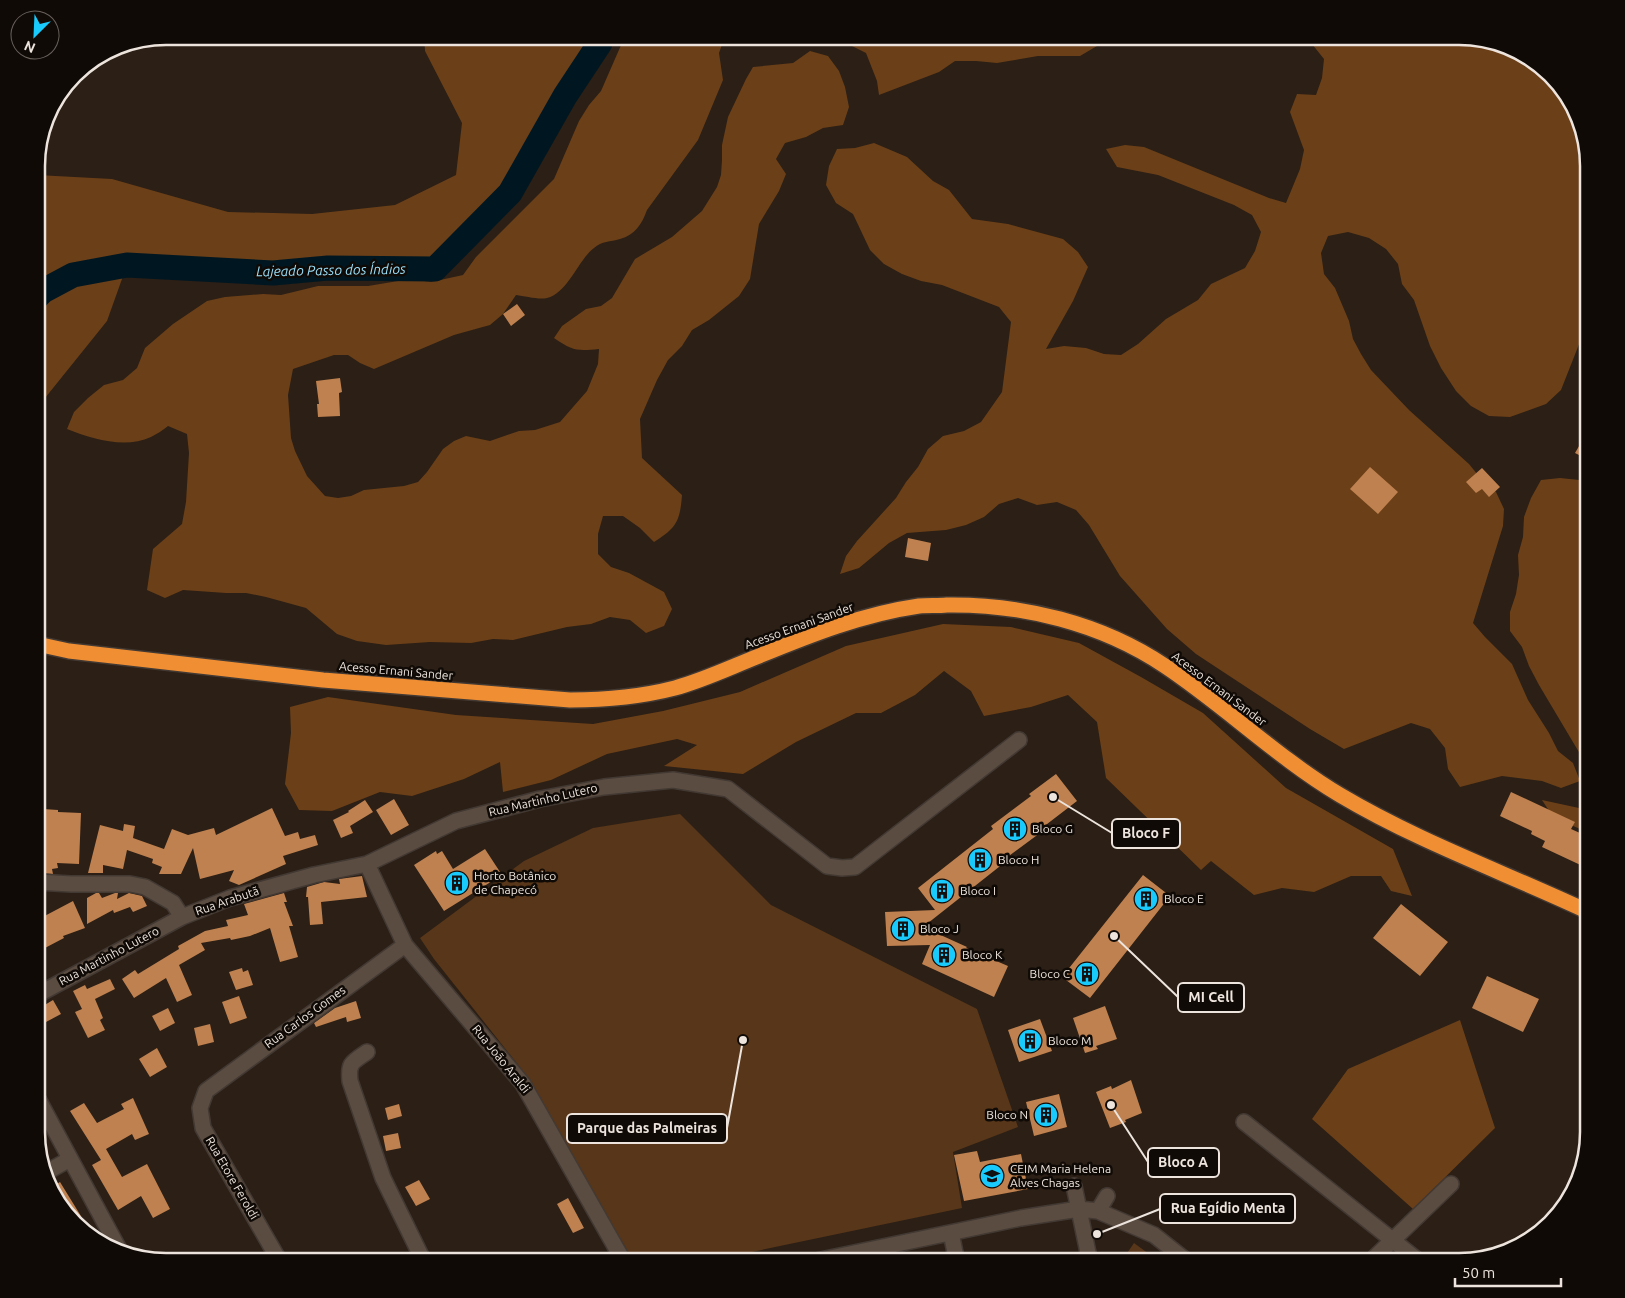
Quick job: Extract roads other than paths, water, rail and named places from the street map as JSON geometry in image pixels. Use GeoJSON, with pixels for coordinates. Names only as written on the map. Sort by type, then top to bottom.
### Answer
{"type":"FeatureCollection","features":[{"type":"Feature","properties":{"kind":"highway","name":"Acesso Ernani Sander"},"geometry":{"type":"LineString","coordinates":[[45,646],[69,651],[323,680],[570,700],[607,700],[677,687],[855,620],[920,606],[978,605],[1034,612],[1089,628],[1126,644],[1163,664],[1302,770],[1372,813],[1580,908]]}},
{"type":"Feature","properties":{"kind":"street","name":"Rua Martinho Lutero"},"geometry":{"type":"LineString","coordinates":[[368,864],[456,821],[540,799],[604,786],[673,780],[728,789],[827,866],[855,867],[1019,740]]}},
{"type":"Feature","properties":{"kind":"street","name":"Rua Arabutã"},"geometry":{"type":"LineString","coordinates":[[45,883],[145,886],[173,903],[182,917],[230,898],[268,887],[368,864]]}},
{"type":"Feature","properties":{"kind":"street","name":"Rua João Araldi"},"geometry":{"type":"LineString","coordinates":[[368,864],[405,945],[523,1084],[619,1253]]}},
{"type":"Feature","properties":{"kind":"street","name":"Rua Martinho Lutero"},"geometry":{"type":"LineString","coordinates":[[45,990],[182,917]]}},
{"type":"Feature","properties":{"kind":"street","name":"Rua Carlos Gomes"},"geometry":{"type":"LineString","coordinates":[[206,1090],[405,945]]}},
{"type":"Feature","properties":{"kind":"street"},"geometry":{"type":"LineString","coordinates":[[367,1052],[353,1061],[349,1068],[350,1080],[382,1178],[420,1253]]}},
{"type":"Feature","properties":{"kind":"street","name":"Rua Etore Feroldi"},"geometry":{"type":"LineString","coordinates":[[206,1090],[200,1108],[203,1128],[275,1253]]}},
{"type":"Feature","properties":{"kind":"street"},"geometry":{"type":"LineString","coordinates":[[45,1113],[115,1242]]}},
{"type":"Feature","properties":{"kind":"street"},"geometry":{"type":"LineString","coordinates":[[1244,1122],[1409,1253]]}},
{"type":"Feature","properties":{"kind":"street"},"geometry":{"type":"LineString","coordinates":[[51,1170],[70,1159]]}},
{"type":"Feature","properties":{"kind":"street"},"geometry":{"type":"LineString","coordinates":[[1379,1253],[1451,1184]]}},
{"type":"Feature","properties":{"kind":"street"},"geometry":{"type":"LineString","coordinates":[[1074,1186],[1088,1253]]}},
{"type":"Feature","properties":{"kind":"street"},"geometry":{"type":"LineString","coordinates":[[1098,1211],[1107,1196]]}},
{"type":"Feature","properties":{"kind":"street"},"geometry":{"type":"LineString","coordinates":[[856,1253],[1022,1218],[1079,1209],[1098,1211],[1154,1235],[1177,1253]]}},
{"type":"Feature","properties":{"kind":"street"},"geometry":{"type":"LineString","coordinates":[[951,1233],[955,1253]]}},
{"type":"Feature","properties":{"kind":"waterway","name":"Lajeado Passo dos Índios"},"geometry":{"type":"LineString","coordinates":[[45,290],[73,275],[127,265],[273,273],[328,268],[435,269],[510,193],[565,96],[599,45]]}},
{"type":"Feature","properties":{"kind":"place","name":"Bloco F"},"geometry":{"type":"Point","coordinates":[1053,797]}},
{"type":"Feature","properties":{"kind":"place","name":"Bloco G"},"geometry":{"type":"Point","coordinates":[1015,829]}},
{"type":"Feature","properties":{"kind":"place","name":"Bloco H"},"geometry":{"type":"Point","coordinates":[980,860]}},
{"type":"Feature","properties":{"kind":"place","name":"Horto Botânico de Chapecó"},"geometry":{"type":"Point","coordinates":[457,883]}},
{"type":"Feature","properties":{"kind":"place","name":"Bloco I"},"geometry":{"type":"Point","coordinates":[942,891]}},
{"type":"Feature","properties":{"kind":"place","name":"Bloco E"},"geometry":{"type":"Point","coordinates":[1146,899]}},
{"type":"Feature","properties":{"kind":"place","name":"Bloco J"},"geometry":{"type":"Point","coordinates":[903,929]}},
{"type":"Feature","properties":{"kind":"place","name":"MI Cell"},"geometry":{"type":"Point","coordinates":[1114,936]}},
{"type":"Feature","properties":{"kind":"place","name":"Bloco K"},"geometry":{"type":"Point","coordinates":[944,955]}},
{"type":"Feature","properties":{"kind":"place","name":"Bloco C"},"geometry":{"type":"Point","coordinates":[1087,974]}},
{"type":"Feature","properties":{"kind":"place","name":"Parque das Palmeiras"},"geometry":{"type":"Point","coordinates":[743,1040]}},
{"type":"Feature","properties":{"kind":"place","name":"Bloco M"},"geometry":{"type":"Point","coordinates":[1030,1041]}},
{"type":"Feature","properties":{"kind":"place","name":"Bloco A"},"geometry":{"type":"Point","coordinates":[1111,1105]}},
{"type":"Feature","properties":{"kind":"place","name":"Bloco N"},"geometry":{"type":"Point","coordinates":[1046,1115]}},
{"type":"Feature","properties":{"kind":"place","name":"CEIM Maria Helena Alves Chagas"},"geometry":{"type":"Point","coordinates":[992,1176]}},
{"type":"Feature","properties":{"kind":"place","name":"Rua Egídio Menta"},"geometry":{"type":"Point","coordinates":[1097,1234]}}]}
